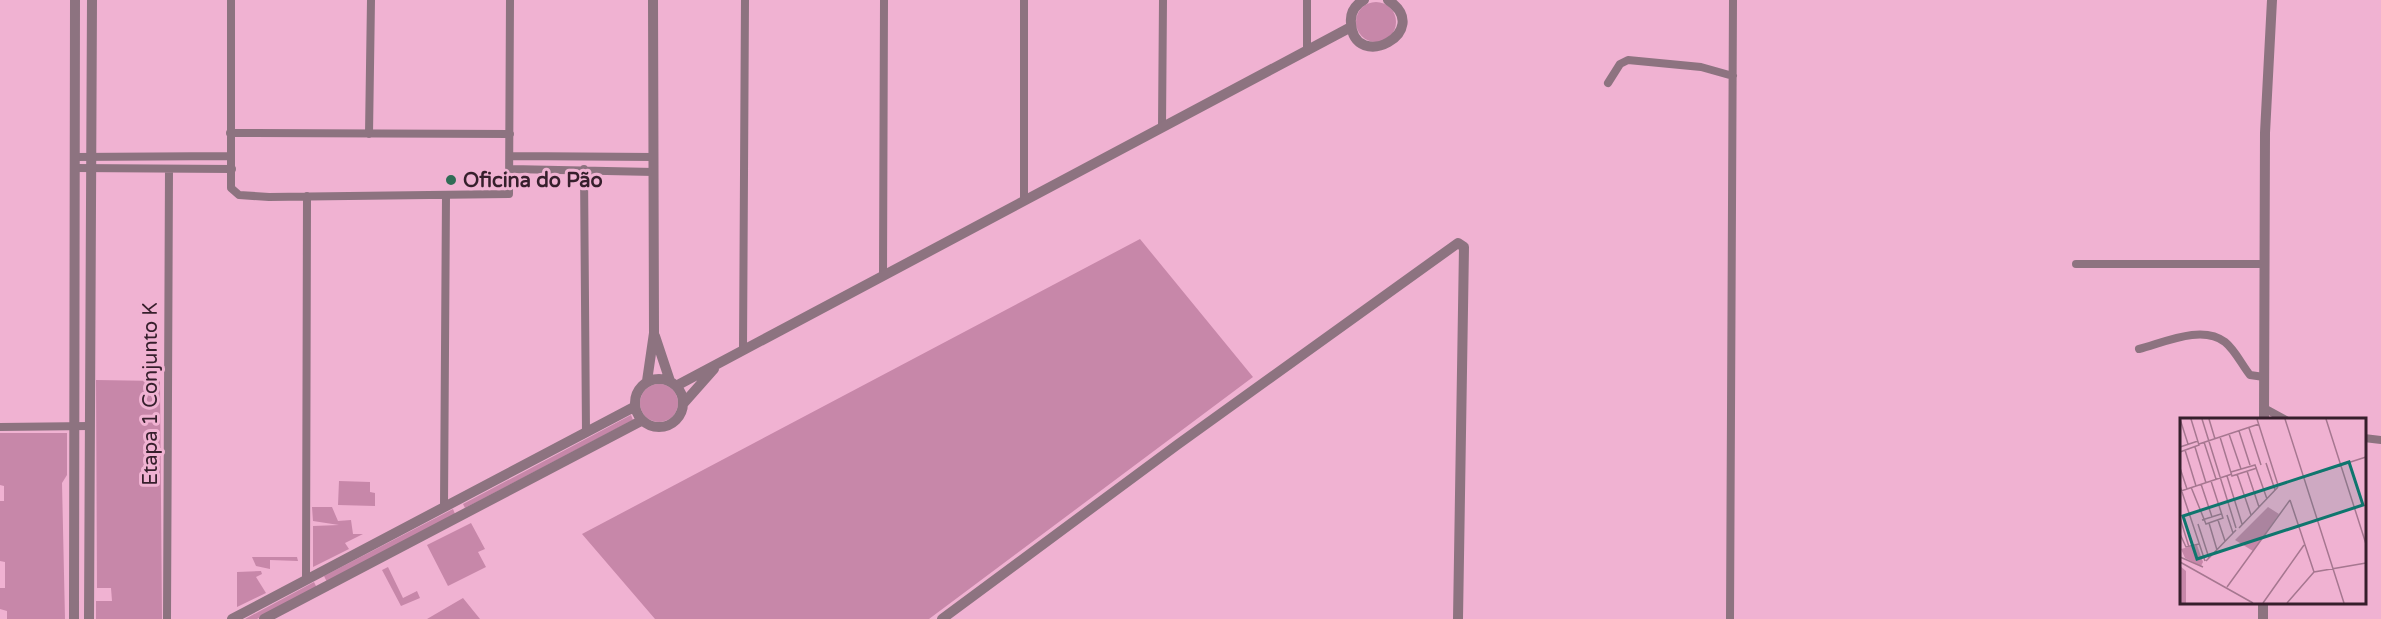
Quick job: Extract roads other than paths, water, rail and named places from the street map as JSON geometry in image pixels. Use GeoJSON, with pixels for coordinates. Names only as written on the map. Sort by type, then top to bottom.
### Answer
{"type":"FeatureCollection","features":[{"type":"Feature","properties":{"kind":"street"},"geometry":{"type":"LineString","coordinates":[[74,619],[75,0]]}},
{"type":"Feature","properties":{"kind":"street"},"geometry":{"type":"LineString","coordinates":[[89,619],[92,0]]}},
{"type":"Feature","properties":{"kind":"street"},"geometry":{"type":"LineString","coordinates":[[231,0],[231,188],[239,195],[307,196],[509,195],[511,169],[510,0]]}},
{"type":"Feature","properties":{"kind":"street"},"geometry":{"type":"LineString","coordinates":[[369,134],[371,0]]}},
{"type":"Feature","properties":{"kind":"street"},"geometry":{"type":"LineString","coordinates":[[653,0],[654,333],[647,381],[636,392],[634,407],[641,421],[656,428],[671,424],[677,419],[683,405],[716,366]]}},
{"type":"Feature","properties":{"kind":"street"},"geometry":{"type":"LineString","coordinates":[[743,350],[745,0]]}},
{"type":"Feature","properties":{"kind":"street"},"geometry":{"type":"LineString","coordinates":[[883,276],[884,0]]}},
{"type":"Feature","properties":{"kind":"street"},"geometry":{"type":"LineString","coordinates":[[1024,0],[1024,200]]}},
{"type":"Feature","properties":{"kind":"street"},"geometry":{"type":"LineString","coordinates":[[1162,127],[1163,0]]}},
{"type":"Feature","properties":{"kind":"street"},"geometry":{"type":"LineString","coordinates":[[1307,0],[1307,51]]}},
{"type":"Feature","properties":{"kind":"street"},"geometry":{"type":"LineString","coordinates":[[1363,0],[1352,12],[1351,27],[1359,41],[1366,45],[1381,47],[1389,44],[1399,32],[1401,25],[1398,10],[1388,0]]}},
{"type":"Feature","properties":{"kind":"street"},"geometry":{"type":"LineString","coordinates":[[1730,619],[1733,0]]}},
{"type":"Feature","properties":{"kind":"street"},"geometry":{"type":"LineString","coordinates":[[2264,418],[2265,133],[2272,0]]}},
{"type":"Feature","properties":{"kind":"street"},"geometry":{"type":"LineString","coordinates":[[647,381],[662,379],[673,383],[716,366],[1351,27]]}},
{"type":"Feature","properties":{"kind":"street"},"geometry":{"type":"LineString","coordinates":[[1608,83],[1620,64],[1628,60],[1701,67],[1733,76]]}},
{"type":"Feature","properties":{"kind":"street"},"geometry":{"type":"LineString","coordinates":[[230,133],[510,134]]}},
{"type":"Feature","properties":{"kind":"street"},"geometry":{"type":"LineString","coordinates":[[75,163],[231,156]]}},
{"type":"Feature","properties":{"kind":"street"},"geometry":{"type":"LineString","coordinates":[[510,156],[654,158]]}},
{"type":"Feature","properties":{"kind":"street"},"geometry":{"type":"LineString","coordinates":[[91,162],[169,170],[232,169]]}},
{"type":"Feature","properties":{"kind":"street"},"geometry":{"type":"LineString","coordinates":[[511,169],[654,172]]}},
{"type":"Feature","properties":{"kind":"street"},"geometry":{"type":"LineString","coordinates":[[584,169],[586,432]]}},
{"type":"Feature","properties":{"kind":"street","name":"Etapa 1 Conjunto K"},"geometry":{"type":"LineString","coordinates":[[167,619],[165,409],[169,170]]}},
{"type":"Feature","properties":{"kind":"street"},"geometry":{"type":"LineString","coordinates":[[444,506],[446,195]]}},
{"type":"Feature","properties":{"kind":"street"},"geometry":{"type":"LineString","coordinates":[[306,580],[307,196]]}},
{"type":"Feature","properties":{"kind":"street"},"geometry":{"type":"LineString","coordinates":[[942,619],[1177,445],[1458,243],[1464,247],[1458,619]]}},
{"type":"Feature","properties":{"kind":"street"},"geometry":{"type":"LineString","coordinates":[[2076,264],[2264,264]]}},
{"type":"Feature","properties":{"kind":"street"},"geometry":{"type":"LineString","coordinates":[[654,333],[673,383],[682,394],[683,405]]}},
{"type":"Feature","properties":{"kind":"street"},"geometry":{"type":"LineString","coordinates":[[2139,349],[2195,335],[2213,336],[2230,347],[2250,375],[2264,377]]}},
{"type":"Feature","properties":{"kind":"street"},"geometry":{"type":"LineString","coordinates":[[232,619],[634,407]]}},
{"type":"Feature","properties":{"kind":"street"},"geometry":{"type":"LineString","coordinates":[[2264,408],[2282,418]]}},
{"type":"Feature","properties":{"kind":"street"},"geometry":{"type":"LineString","coordinates":[[264,619],[641,421]]}},
{"type":"Feature","properties":{"kind":"street"},"geometry":{"type":"LineString","coordinates":[[0,427],[75,428],[90,426]]}},
{"type":"Feature","properties":{"kind":"street"},"geometry":{"type":"LineString","coordinates":[[2366,438],[2381,440]]}},
{"type":"Feature","properties":{"kind":"street"},"geometry":{"type":"LineString","coordinates":[[455,501],[463,514]]}},
{"type":"Feature","properties":{"kind":"street"},"geometry":{"type":"LineString","coordinates":[[317,575],[324,587]]}},
{"type":"Feature","properties":{"kind":"place","name":"Oficina do Pão"},"geometry":{"type":"Point","coordinates":[451,180]}}]}
